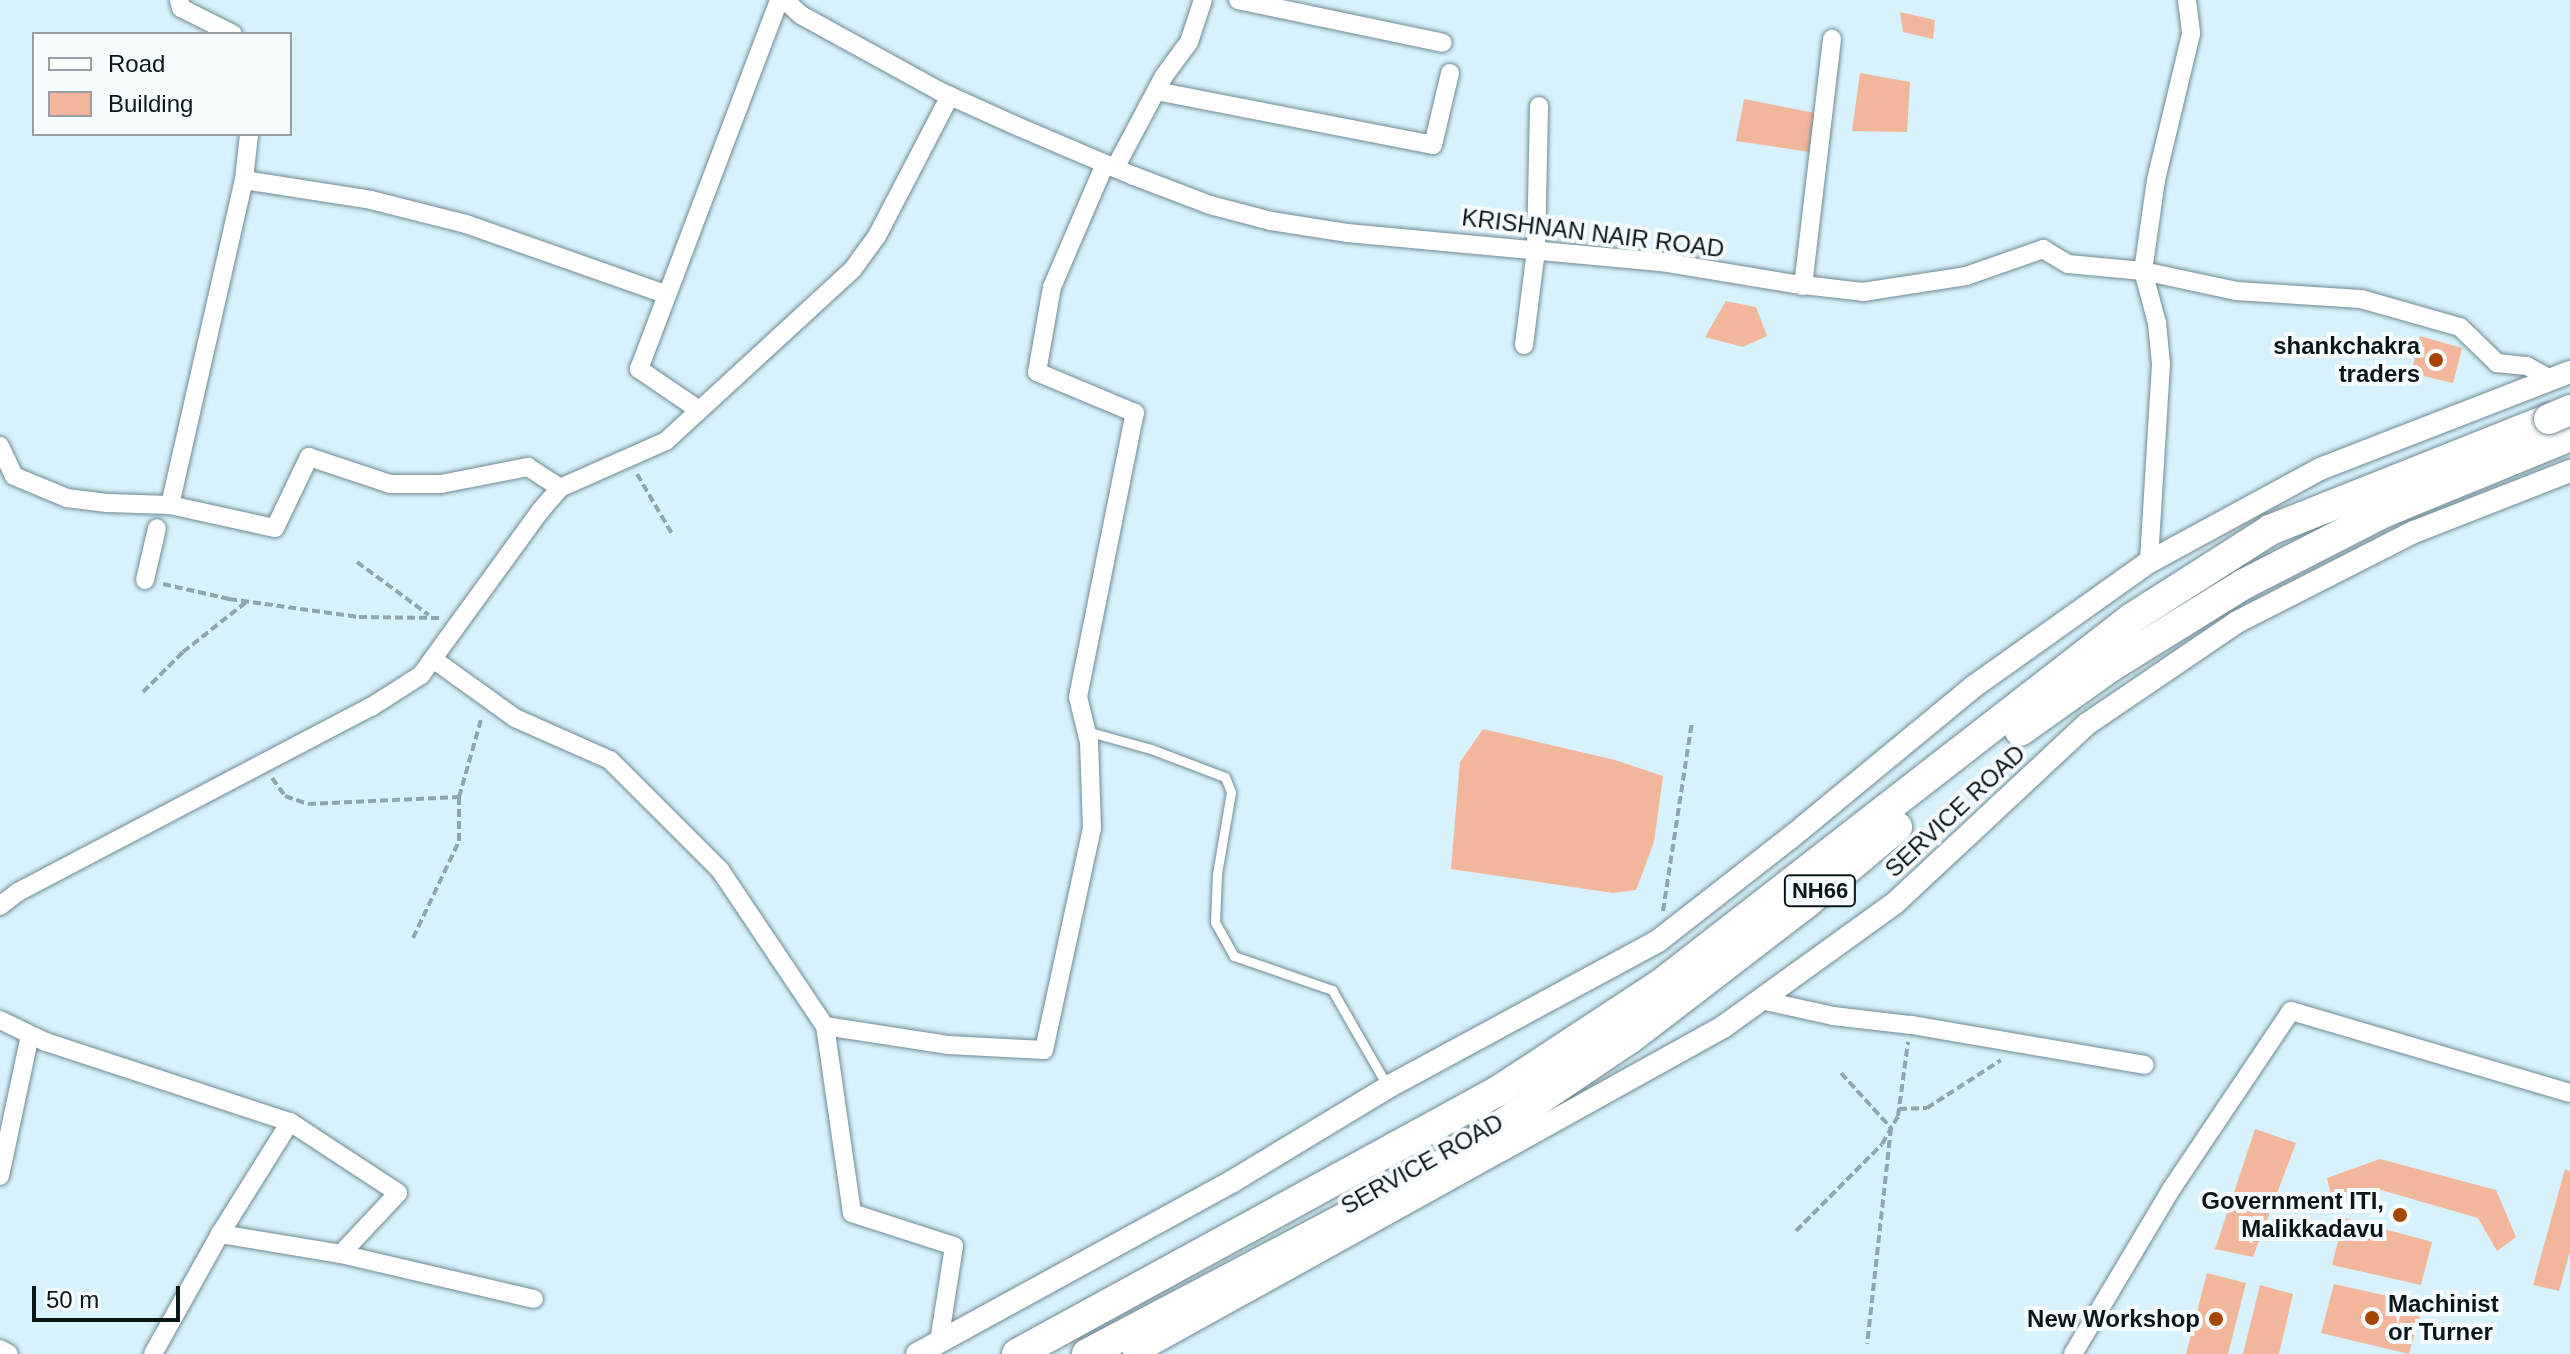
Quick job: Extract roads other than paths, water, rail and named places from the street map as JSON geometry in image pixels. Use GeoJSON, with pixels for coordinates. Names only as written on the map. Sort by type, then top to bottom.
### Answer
{"type":"FeatureCollection","features":[{"type":"Feature","properties":{"kind":"highway"},"geometry":{"type":"LineString","coordinates":[[1017,1354],[1498,1091],[1661,984],[2132,618],[2270,530],[2562,427]]}},
{"type":"Feature","properties":{"kind":"highway","name":"NH66"},"geometry":{"type":"LineString","coordinates":[[1087,1354],[1430,1173],[1559,1088],[1629,1039],[1805,904],[1910,816],[2038,716],[2110,667],[2244,584],[2562,427]]}},
{"type":"Feature","properties":{"kind":"street"},"geometry":{"type":"LineString","coordinates":[[179,0],[181,8],[229,32]]}},
{"type":"Feature","properties":{"kind":"street"},"geometry":{"type":"LineString","coordinates":[[699,410],[639,369],[665,294],[782,0]]}},
{"type":"Feature","properties":{"kind":"street","name":"KRISHNAN NAIR ROAD"},"geometry":{"type":"LineString","coordinates":[[782,0],[801,15],[950,96],[1110,166],[1210,205],[1271,221],[1348,233],[1662,262],[1803,286],[1863,292],[1966,276],[2043,249],[2068,264],[2143,271],[2236,291],[2361,299],[2460,327],[2497,363],[2527,366],[2561,376]]}},
{"type":"Feature","properties":{"kind":"street"},"geometry":{"type":"LineString","coordinates":[[825,1026],[948,1045],[1044,1050],[1092,828],[1086,731],[1078,697],[1135,413],[1037,372],[1052,287],[1110,166],[1189,42],[1203,0]]}},
{"type":"Feature","properties":{"kind":"street"},"geometry":{"type":"LineString","coordinates":[[1238,0],[1443,43]]}},
{"type":"Feature","properties":{"kind":"street"},"geometry":{"type":"LineString","coordinates":[[2149,562],[2161,364],[2157,323],[2143,271],[2156,180],[2191,34],[2187,0]]}},
{"type":"Feature","properties":{"kind":"street"},"geometry":{"type":"LineString","coordinates":[[1803,286],[1832,39]]}},
{"type":"Feature","properties":{"kind":"street"},"geometry":{"type":"LineString","coordinates":[[1156,91],[1433,145],[1450,73]]}},
{"type":"Feature","properties":{"kind":"street"},"geometry":{"type":"LineString","coordinates":[[0,906],[18,892],[371,707],[421,675],[560,488],[666,441],[853,269],[877,236],[950,96]]}},
{"type":"Feature","properties":{"kind":"street"},"geometry":{"type":"LineString","coordinates":[[1524,345],[1536,250],[1539,106]]}},
{"type":"Feature","properties":{"kind":"street"},"geometry":{"type":"LineString","coordinates":[[170,505],[244,180],[249,136]]}},
{"type":"Feature","properties":{"kind":"street"},"geometry":{"type":"LineString","coordinates":[[244,180],[371,200],[466,224],[665,294]]}},
{"type":"Feature","properties":{"kind":"street"},"geometry":{"type":"LineString","coordinates":[[917,1354],[1233,1181],[1388,1087],[1658,941],[1790,838],[1973,687],[2149,562],[2320,469],[2561,376]]}},
{"type":"Feature","properties":{"kind":"street"},"geometry":{"type":"LineString","coordinates":[[0,446],[14,476],[67,498],[170,505],[275,528],[309,457],[390,484],[441,484],[528,467],[560,488]]}},
{"type":"Feature","properties":{"kind":"street","name":"SERVICE ROAD"},"geometry":{"type":"LineString","coordinates":[[1134,1354],[1723,1027],[1895,903],[2087,724],[2237,622],[2414,532],[2570,471]]}},
{"type":"Feature","properties":{"kind":"street"},"geometry":{"type":"LineString","coordinates":[[145,580],[157,528]]}},
{"type":"Feature","properties":{"kind":"street"},"geometry":{"type":"LineString","coordinates":[[433,659],[515,718],[610,760],[720,870],[825,1026],[852,1213],[954,1246],[939,1342]]}},
{"type":"Feature","properties":{"kind":"street"},"geometry":{"type":"LineString","coordinates":[[1761,1000],[1833,1016],[1911,1025],[2145,1065]]}},
{"type":"Feature","properties":{"kind":"street"},"geometry":{"type":"LineString","coordinates":[[2073,1354],[2172,1188],[2291,1011],[2570,1093]]}},
{"type":"Feature","properties":{"kind":"street"},"geometry":{"type":"LineString","coordinates":[[0,1020],[30,1035],[290,1122],[398,1193],[341,1254]]}},
{"type":"Feature","properties":{"kind":"street"},"geometry":{"type":"LineString","coordinates":[[0,1176],[30,1035]]}},
{"type":"Feature","properties":{"kind":"street"},"geometry":{"type":"LineString","coordinates":[[153,1354],[220,1234],[290,1122]]}},
{"type":"Feature","properties":{"kind":"street"},"geometry":{"type":"LineString","coordinates":[[220,1234],[341,1254],[534,1299]]}},
{"type":"Feature","properties":{"kind":"street"},"geometry":{"type":"LineString","coordinates":[[0,1349],[9,1354]]}},
{"type":"Feature","properties":{"kind":"lane"},"geometry":{"type":"LineString","coordinates":[[1086,731],[1151,749],[1225,777],[1231,792],[1217,874],[1215,922],[1234,956],[1332,990],[1388,1087]]}},
{"type":"Feature","properties":{"kind":"place","name":"shankchakra traders"},"geometry":{"type":"Point","coordinates":[2436,360]}},
{"type":"Feature","properties":{"kind":"place","name":"Government ITI, Malikkadavu"},"geometry":{"type":"Point","coordinates":[2400,1215]}},
{"type":"Feature","properties":{"kind":"place","name":"Machinist or Turner"},"geometry":{"type":"Point","coordinates":[2372,1318]}},
{"type":"Feature","properties":{"kind":"place","name":"New Workshop"},"geometry":{"type":"Point","coordinates":[2216,1319]}}]}
